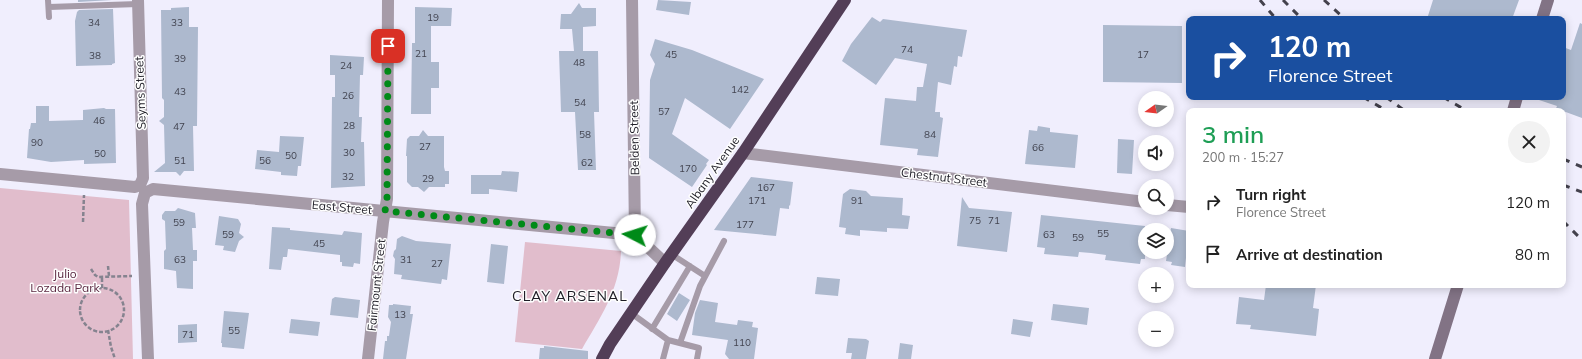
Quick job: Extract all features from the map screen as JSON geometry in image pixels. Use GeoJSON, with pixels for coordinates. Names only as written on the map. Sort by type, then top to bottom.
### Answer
{"type":"FeatureCollection","features":[{"type":"Feature","properties":{"kind":"highway","name":"Albany Avenue"},"geometry":{"type":"LineString","coordinates":[[602,359],[668,258],[743,153],[845,0]]}},
{"type":"Feature","properties":{"kind":"street","name":"Fairmount Street"},"geometry":{"type":"LineString","coordinates":[[368,359],[387,199],[388,0]]}},
{"type":"Feature","properties":{"kind":"street","name":"Belden Street"},"geometry":{"type":"LineString","coordinates":[[632,0],[635,235]]}},
{"type":"Feature","properties":{"kind":"street"},"geometry":{"type":"LineString","coordinates":[[1543,16],[1548,0]]}},
{"type":"Feature","properties":{"kind":"street","name":"Seyms Street"},"geometry":{"type":"LineString","coordinates":[[138,2],[143,178],[142,204],[148,359]]}},
{"type":"Feature","properties":{"kind":"street","name":"Chestnut Street"},"geometry":{"type":"LineString","coordinates":[[743,153],[1138,201]]}},
{"type":"Feature","properties":{"kind":"street","name":"East Street"},"geometry":{"type":"LineString","coordinates":[[0,174],[143,189],[635,235]]}},
{"type":"Feature","properties":{"kind":"street"},"geometry":{"type":"LineString","coordinates":[[1174,206],[1186,207]]}},
{"type":"Feature","properties":{"kind":"street"},"geometry":{"type":"LineString","coordinates":[[635,235],[668,258]]}},
{"type":"Feature","properties":{"kind":"street"},"geometry":{"type":"LineString","coordinates":[[1435,359],[1457,288]]}},
{"type":"Feature","properties":{"kind":"lane"},"geometry":{"type":"LineString","coordinates":[[49,17],[49,3],[138,2]]}},
{"type":"Feature","properties":{"kind":"lane"},"geometry":{"type":"LineString","coordinates":[[680,343],[694,299],[724,241]]}},
{"type":"Feature","properties":{"kind":"lane"},"geometry":{"type":"LineString","coordinates":[[668,258],[690,266],[705,276]]}},
{"type":"Feature","properties":{"kind":"lane"},"geometry":{"type":"LineString","coordinates":[[652,329],[690,266]]}},
{"type":"Feature","properties":{"kind":"lane"},"geometry":{"type":"LineString","coordinates":[[631,313],[668,340],[699,348],[697,359]]}},
{"type":"Feature","properties":{"kind":"lane"},"geometry":{"type":"LineString","coordinates":[[663,359],[668,340]]}},
{"type":"Feature","properties":{"kind":"path"},"geometry":{"type":"LineString","coordinates":[[83,222],[84,194]]}},
{"type":"Feature","properties":{"kind":"path"},"geometry":{"type":"LineString","coordinates":[[108,266],[109,276]]}},
{"type":"Feature","properties":{"kind":"path"},"geometry":{"type":"LineString","coordinates":[[91,269],[95,275],[102,277],[132,276]]}},
{"type":"Feature","properties":{"kind":"path"},"geometry":{"type":"LineString","coordinates":[[102,277],[102,288]]}},
{"type":"Feature","properties":{"kind":"path"},"geometry":{"type":"LineString","coordinates":[[102,288],[112,290],[118,295],[124,308],[121,321],[116,326],[108,330],[97,331],[91,328],[82,317],[81,310],[85,296],[91,291],[102,288]]}},
{"type":"Feature","properties":{"kind":"path"},"geometry":{"type":"LineString","coordinates":[[108,330],[111,348],[116,359]]}},
{"type":"Feature","properties":{"kind":"green space","name":"Julio Lozada Park"},"geometry":{"type":"Polygon","coordinates":[[[0,188],[129,200],[133,359],[0,359],[0,188]]]}},
{"type":"Feature","properties":{"kind":"green space"},"geometry":{"type":"Polygon","coordinates":[[[525,242],[621,251],[620,265],[613,291],[608,303],[582,349],[515,342],[525,242]]]}},
{"type":"Feature","properties":{"kind":"building"},"geometry":{"type":"Polygon","coordinates":[[[78,0],[112,0],[78,2],[78,0]]]}},
{"type":"Feature","properties":{"kind":"building"},"geometry":{"type":"Polygon","coordinates":[[[658,0],[691,2],[689,15],[656,10],[658,0]]]}},
{"type":"Feature","properties":{"kind":"building"},"geometry":{"type":"Polygon","coordinates":[[[1433,0],[1519,0],[1513,16],[1428,16],[1433,0]]]}},
{"type":"Feature","properties":{"kind":"building"},"geometry":{"type":"Polygon","coordinates":[[[579,3],[582,8],[596,8],[596,26],[583,27],[583,51],[598,51],[599,112],[594,112],[596,170],[578,170],[575,112],[561,112],[559,51],[574,51],[572,29],[560,29],[561,14],[571,14],[579,3]]]}},
{"type":"Feature","properties":{"kind":"building"},"geometry":{"type":"Polygon","coordinates":[[[189,7],[189,27],[198,27],[197,126],[193,126],[194,171],[184,171],[180,176],[176,172],[154,172],[165,163],[164,125],[159,121],[164,117],[164,100],[162,98],[161,10],[189,7]]]}},
{"type":"Feature","properties":{"kind":"building"},"geometry":{"type":"Polygon","coordinates":[[[415,7],[452,8],[451,26],[431,26],[431,62],[439,62],[439,88],[431,88],[431,114],[411,114],[412,43],[415,43],[415,7]]]}},
{"type":"Feature","properties":{"kind":"building"},"geometry":{"type":"Polygon","coordinates":[[[113,9],[115,63],[112,65],[76,66],[75,21],[77,12],[79,10],[113,9]]]}},
{"type":"Feature","properties":{"kind":"building"},"geometry":{"type":"Polygon","coordinates":[[[872,17],[880,22],[883,19],[967,30],[962,57],[958,56],[957,67],[954,66],[951,85],[938,82],[935,112],[940,112],[940,117],[943,118],[938,157],[917,155],[918,149],[880,145],[885,98],[916,101],[917,87],[923,87],[927,64],[895,58],[876,85],[842,61],[851,44],[872,17]]]}},
{"type":"Feature","properties":{"kind":"building"},"geometry":{"type":"Polygon","coordinates":[[[1580,23],[1582,24],[1582,118],[1566,112],[1566,108],[1556,108],[1557,106],[1539,100],[1566,100],[1566,48],[1571,50],[1580,23]]]}},
{"type":"Feature","properties":{"kind":"building"},"geometry":{"type":"Polygon","coordinates":[[[1103,25],[1182,26],[1182,83],[1103,82],[1103,25]]]}},
{"type":"Feature","properties":{"kind":"building"},"geometry":{"type":"Polygon","coordinates":[[[655,39],[692,50],[764,79],[730,129],[685,98],[672,134],[709,160],[692,187],[649,158],[650,80],[655,64],[650,55],[655,39]]]}},
{"type":"Feature","properties":{"kind":"building"},"geometry":{"type":"Polygon","coordinates":[[[330,55],[364,57],[363,75],[360,75],[359,117],[362,117],[361,142],[364,142],[365,186],[331,188],[332,97],[335,97],[335,75],[330,75],[330,55]]]}},
{"type":"Feature","properties":{"kind":"building"},"geometry":{"type":"Polygon","coordinates":[[[36,106],[49,106],[49,121],[83,120],[83,110],[104,108],[115,109],[116,163],[84,164],[84,160],[51,162],[27,158],[29,129],[31,123],[36,123],[36,106]]]}},
{"type":"Feature","properties":{"kind":"building"},"geometry":{"type":"Polygon","coordinates":[[[1038,126],[1050,128],[1050,132],[1078,135],[1075,168],[1025,164],[1029,130],[1037,131],[1038,126]]]}},
{"type":"Feature","properties":{"kind":"building"},"geometry":{"type":"Polygon","coordinates":[[[423,130],[428,136],[444,136],[444,167],[445,171],[449,171],[449,184],[445,184],[445,187],[429,187],[424,192],[418,187],[412,187],[407,182],[406,156],[407,139],[410,136],[419,136],[423,130]]]}},
{"type":"Feature","properties":{"kind":"building"},"geometry":{"type":"Polygon","coordinates":[[[280,136],[304,137],[301,166],[298,166],[297,176],[281,175],[281,172],[255,169],[257,150],[279,152],[280,136]]]}},
{"type":"Feature","properties":{"kind":"building"},"geometry":{"type":"Polygon","coordinates":[[[1118,139],[1134,140],[1132,174],[1117,173],[1118,139]]]}},
{"type":"Feature","properties":{"kind":"building"},"geometry":{"type":"Polygon","coordinates":[[[502,171],[519,172],[517,192],[489,189],[489,194],[471,194],[471,175],[501,175],[502,171]]]}},
{"type":"Feature","properties":{"kind":"building"},"geometry":{"type":"Polygon","coordinates":[[[751,177],[793,182],[789,209],[780,208],[776,236],[714,230],[751,177]]]}},
{"type":"Feature","properties":{"kind":"building"},"geometry":{"type":"Polygon","coordinates":[[[850,189],[866,191],[871,196],[903,198],[902,215],[910,216],[908,229],[887,228],[887,232],[860,230],[860,236],[845,234],[846,228],[839,227],[843,194],[850,189]]]}},
{"type":"Feature","properties":{"kind":"building"},"geometry":{"type":"Polygon","coordinates":[[[962,197],[969,208],[1012,212],[1007,252],[957,246],[962,197]]]}},
{"type":"Feature","properties":{"kind":"building"},"geometry":{"type":"Polygon","coordinates":[[[178,208],[195,213],[196,228],[192,228],[193,250],[197,250],[197,261],[193,261],[193,289],[177,288],[176,271],[164,269],[164,251],[166,249],[165,221],[162,219],[162,215],[165,211],[175,211],[178,208]]]}},
{"type":"Feature","properties":{"kind":"building"},"geometry":{"type":"Polygon","coordinates":[[[1041,215],[1138,225],[1138,259],[1141,259],[1140,264],[1105,260],[1106,255],[1091,253],[1079,252],[1078,257],[1044,254],[1045,248],[1037,247],[1041,215]]]}},
{"type":"Feature","properties":{"kind":"building"},"geometry":{"type":"Polygon","coordinates":[[[219,216],[238,219],[241,224],[239,233],[244,237],[239,241],[235,252],[223,250],[224,246],[215,245],[219,216]]]}},
{"type":"Feature","properties":{"kind":"building"},"geometry":{"type":"Polygon","coordinates":[[[272,227],[342,235],[344,231],[362,233],[360,264],[354,263],[353,267],[342,266],[342,262],[340,262],[340,255],[288,249],[287,257],[283,257],[281,270],[269,269],[272,227]]]}},
{"type":"Feature","properties":{"kind":"building"},"geometry":{"type":"Polygon","coordinates":[[[1174,228],[1186,230],[1185,267],[1171,265],[1172,262],[1166,261],[1166,259],[1174,259],[1174,228]]]}},
{"type":"Feature","properties":{"kind":"building"},"geometry":{"type":"Polygon","coordinates":[[[402,236],[416,241],[451,244],[447,280],[442,279],[441,284],[401,279],[402,275],[394,274],[394,251],[396,249],[397,239],[402,236]]]}},
{"type":"Feature","properties":{"kind":"building"},"geometry":{"type":"Polygon","coordinates":[[[491,244],[508,246],[504,284],[487,282],[491,244]]]}},
{"type":"Feature","properties":{"kind":"building"},"geometry":{"type":"Polygon","coordinates":[[[817,277],[840,279],[838,296],[815,294],[817,277]]]}},
{"type":"Feature","properties":{"kind":"building"},"geometry":{"type":"Polygon","coordinates":[[[1266,288],[1316,288],[1313,308],[1319,309],[1316,336],[1250,329],[1251,325],[1236,324],[1239,297],[1264,300],[1266,288]]]}},
{"type":"Feature","properties":{"kind":"building"},"geometry":{"type":"Polygon","coordinates":[[[679,293],[690,300],[677,321],[667,314],[679,293]]]}},
{"type":"Feature","properties":{"kind":"building"},"geometry":{"type":"Polygon","coordinates":[[[335,297],[360,300],[358,318],[330,315],[332,299],[335,297]]]}},
{"type":"Feature","properties":{"kind":"building"},"geometry":{"type":"Polygon","coordinates":[[[700,300],[718,303],[715,322],[737,325],[738,320],[753,322],[752,327],[758,328],[754,359],[729,359],[725,354],[728,340],[692,335],[695,313],[700,300]]]}},
{"type":"Feature","properties":{"kind":"building"},"geometry":{"type":"Polygon","coordinates":[[[1053,304],[1089,308],[1087,325],[1051,320],[1053,304]]]}},
{"type":"Feature","properties":{"kind":"building"},"geometry":{"type":"Polygon","coordinates":[[[389,305],[411,306],[410,314],[413,314],[406,359],[383,359],[385,341],[387,341],[387,336],[389,336],[391,322],[388,317],[389,305]]]}},
{"type":"Feature","properties":{"kind":"building"},"geometry":{"type":"Polygon","coordinates":[[[224,311],[249,313],[244,349],[222,347],[221,343],[224,311]]]}},
{"type":"Feature","properties":{"kind":"building"},"geometry":{"type":"Polygon","coordinates":[[[291,319],[320,322],[318,336],[289,333],[291,319]]]}},
{"type":"Feature","properties":{"kind":"building"},"geometry":{"type":"Polygon","coordinates":[[[1013,319],[1033,322],[1030,337],[1011,334],[1013,319]]]}},
{"type":"Feature","properties":{"kind":"building"},"geometry":{"type":"Polygon","coordinates":[[[197,324],[197,342],[178,343],[178,325],[197,324]]]}},
{"type":"Feature","properties":{"kind":"building"},"geometry":{"type":"Polygon","coordinates":[[[848,338],[866,339],[869,341],[866,359],[851,359],[852,353],[846,353],[848,338]]]}},
{"type":"Feature","properties":{"kind":"building"},"geometry":{"type":"Polygon","coordinates":[[[900,343],[913,345],[911,359],[898,359],[900,343]]]}},
{"type":"Feature","properties":{"kind":"building"},"geometry":{"type":"Polygon","coordinates":[[[544,346],[588,351],[588,359],[539,359],[540,348],[544,348],[544,346]]]}},
{"type":"Feature","properties":{"kind":"railway"},"geometry":{"type":"LineString","coordinates":[[1260,0],[1273,16]]}},
{"type":"Feature","properties":{"kind":"railway"},"geometry":{"type":"LineString","coordinates":[[1283,0],[1299,16]]}},
{"type":"Feature","properties":{"kind":"railway"},"geometry":{"type":"LineString","coordinates":[[1324,0],[1342,16]]}},
{"type":"Feature","properties":{"kind":"railway"},"geometry":{"type":"LineString","coordinates":[[1368,100],[1382,108]]}},
{"type":"Feature","properties":{"kind":"railway"},"geometry":{"type":"LineString","coordinates":[[1390,100],[1401,108]]}},
{"type":"Feature","properties":{"kind":"railway"},"geometry":{"type":"LineString","coordinates":[[1448,100],[1462,108]]}},
{"type":"Feature","properties":{"kind":"railway"},"geometry":{"type":"LineString","coordinates":[[1566,160],[1582,167]]}},
{"type":"Feature","properties":{"kind":"railway"},"geometry":{"type":"LineString","coordinates":[[1566,186],[1582,192]]}},
{"type":"Feature","properties":{"kind":"railway"},"geometry":{"type":"LineString","coordinates":[[1566,224],[1582,240]]}},
{"type":"Feature","properties":{"kind":"district","name":"CLAY ARSENAL"},"geometry":{"type":"Point","coordinates":[570,296]}},
{"type":"Feature","properties":{"kind":"route"},"geometry":{"type":"LineString","coordinates":[[388,46],[387,199],[385,211],[635,235]]}}]}
